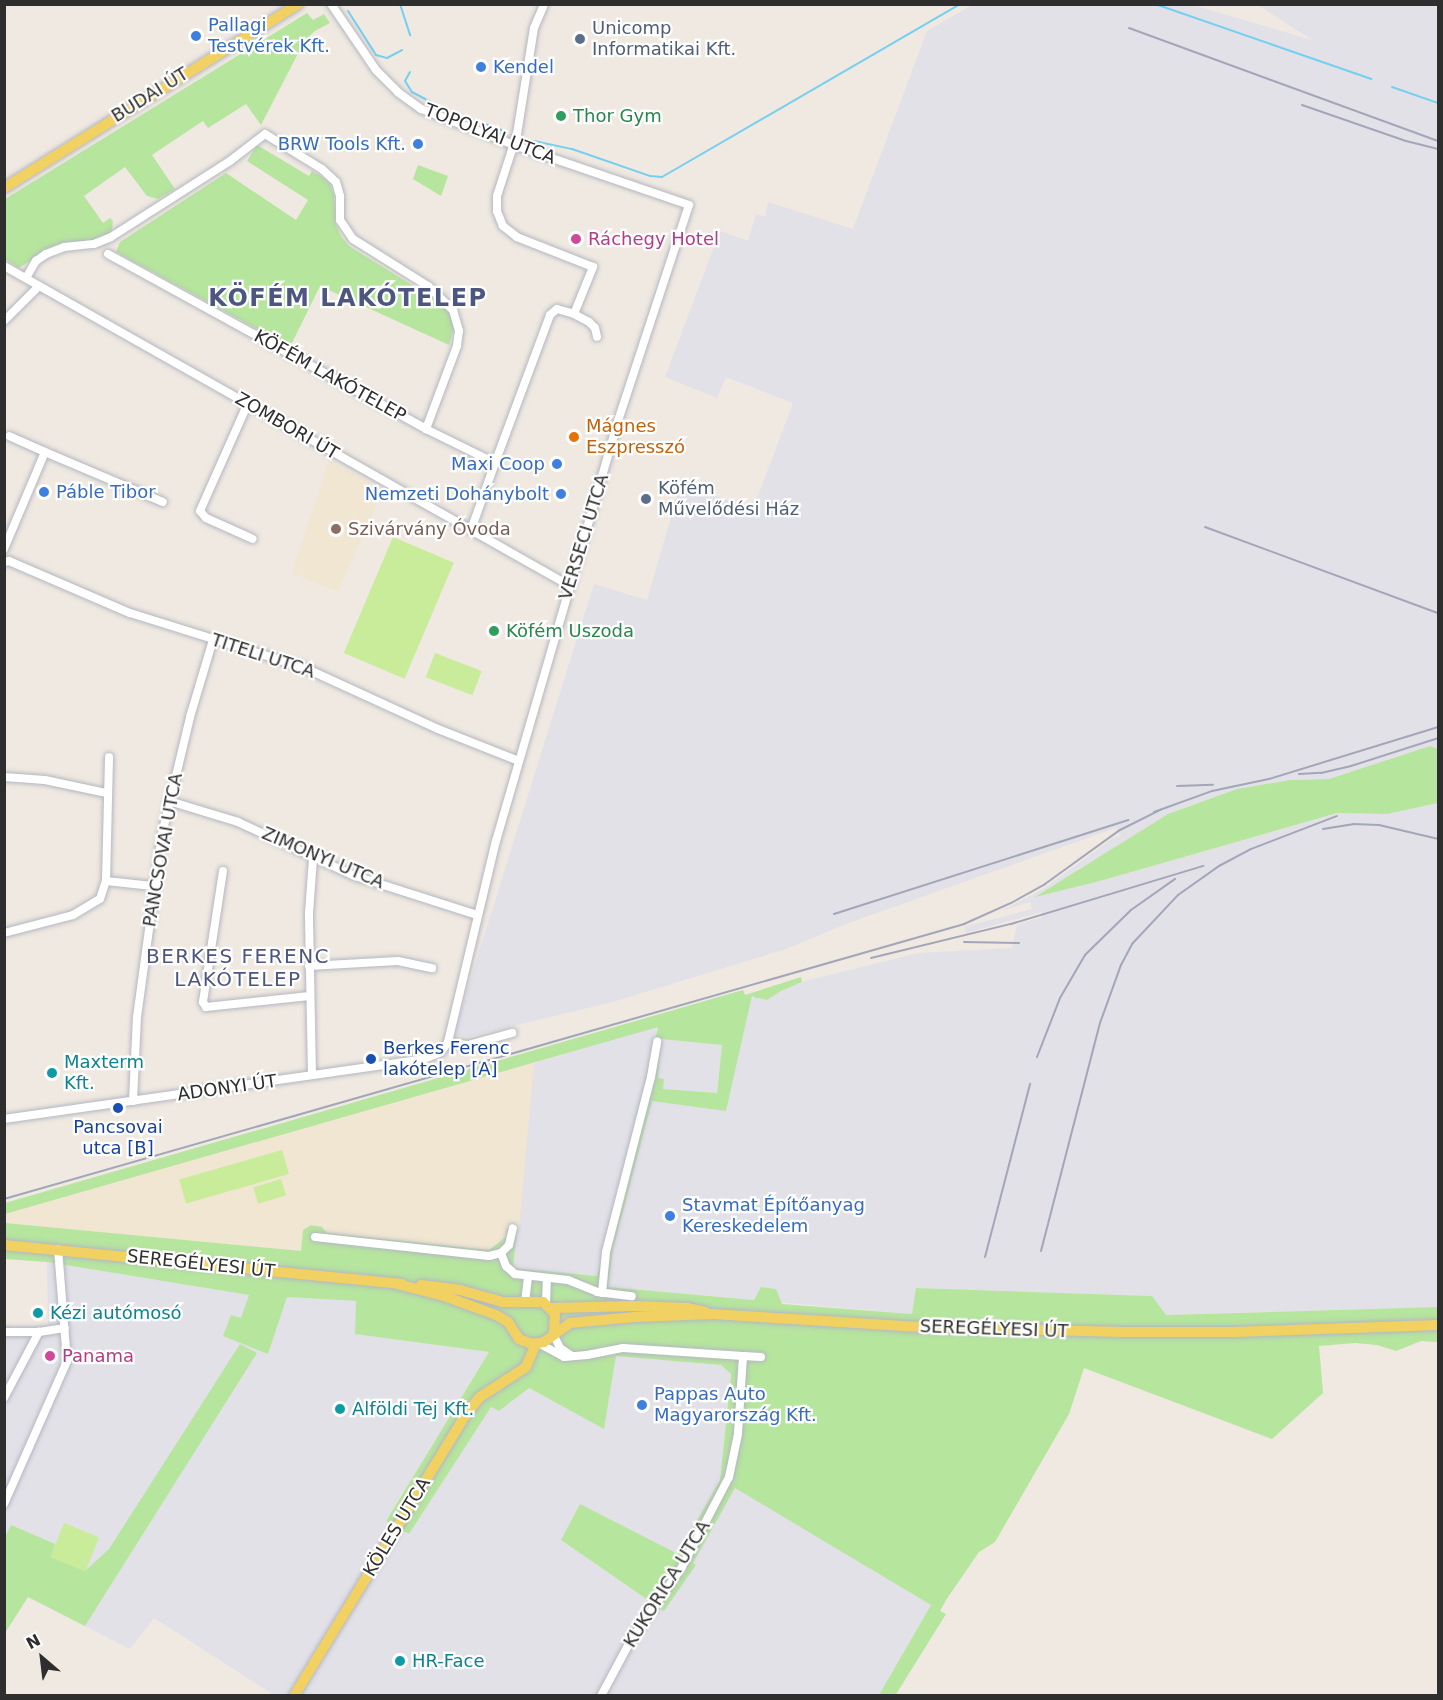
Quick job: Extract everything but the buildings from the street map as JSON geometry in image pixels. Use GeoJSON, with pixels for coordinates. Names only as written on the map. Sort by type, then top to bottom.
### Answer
{"type":"FeatureCollection","features":[{"type":"Feature","properties":{"kind":"main road","name":"BUDAI ÚT"},"geometry":{"type":"LineString","coordinates":[[4,188],[298,4]]}},
{"type":"Feature","properties":{"kind":"main road","name":"SEREGÉLYESI ÚT"},"geometry":{"type":"LineString","coordinates":[[4,1245],[397,1284],[433,1285],[503,1302],[536,1300],[549,1306],[687,1308],[712,1314]]}},
{"type":"Feature","properties":{"kind":"main road","name":"SEREGÉLYESI ÚT"},"geometry":{"type":"LineString","coordinates":[[397,1284],[496,1315],[512,1327],[523,1342]]}},
{"type":"Feature","properties":{"kind":"main road"},"geometry":{"type":"LineString","coordinates":[[512,1327],[514,1312],[524,1302]]}},
{"type":"Feature","properties":{"kind":"main road"},"geometry":{"type":"LineString","coordinates":[[549,1306],[556,1318],[553,1333]]}},
{"type":"Feature","properties":{"kind":"main road","name":"SEREGÉLYESI ÚT"},"geometry":{"type":"LineString","coordinates":[[538,1344],[570,1323],[712,1314],[920,1327],[1101,1332],[1235,1332],[1438,1325]]}},
{"type":"Feature","properties":{"kind":"main road"},"geometry":{"type":"LineString","coordinates":[[515,1372],[525,1358],[523,1342],[538,1344]]}},
{"type":"Feature","properties":{"kind":"main road","name":"KÖLES UTCA"},"geometry":{"type":"LineString","coordinates":[[294,1695],[467,1413],[480,1397],[528,1365],[538,1344]]}},
{"type":"Feature","properties":{"kind":"street","name":"TOPOLYAI UTCA"},"geometry":{"type":"LineString","coordinates":[[331,4],[376,70],[398,92],[432,114],[689,205]]}},
{"type":"Feature","properties":{"kind":"street"},"geometry":{"type":"LineString","coordinates":[[544,4],[534,28],[513,144],[496,196],[499,218],[503,226],[517,237],[593,267],[574,314]]}},
{"type":"Feature","properties":{"kind":"street","name":"KÖFÉM LAKÓTELEP"},"geometry":{"type":"LineString","coordinates":[[26,278],[36,261],[46,254],[64,247],[94,244],[104,240],[230,161],[265,134],[322,169],[336,182],[339,188],[340,220],[347,233],[428,286],[453,310],[459,330],[457,346],[426,429]]}},
{"type":"Feature","properties":{"kind":"street","name":"VERSECI UTCA"},"geometry":{"type":"LineString","coordinates":[[447,1044],[477,915],[519,761],[618,421],[689,205]]}},
{"type":"Feature","properties":{"kind":"street","name":"KÖFÉM LAKÓTELEP"},"geometry":{"type":"LineString","coordinates":[[108,254],[426,429],[495,463]]}},
{"type":"Feature","properties":{"kind":"street","name":"ZOMBORI ÚT"},"geometry":{"type":"LineString","coordinates":[[4,266],[570,586]]}},
{"type":"Feature","properties":{"kind":"street"},"geometry":{"type":"LineString","coordinates":[[4,321],[39,286]]}},
{"type":"Feature","properties":{"kind":"street"},"geometry":{"type":"LineString","coordinates":[[471,530],[550,315],[557,309],[574,314],[595,328],[597,337]]}},
{"type":"Feature","properties":{"kind":"street"},"geometry":{"type":"LineString","coordinates":[[248,403],[200,512],[206,518],[253,539]]}},
{"type":"Feature","properties":{"kind":"street"},"geometry":{"type":"LineString","coordinates":[[9,436],[163,502]]}},
{"type":"Feature","properties":{"kind":"street"},"geometry":{"type":"LineString","coordinates":[[4,549],[45,452]]}},
{"type":"Feature","properties":{"kind":"street","name":"TITELI UTCA"},"geometry":{"type":"LineString","coordinates":[[4,562],[9,561],[130,613],[305,668],[438,729],[519,761]]}},
{"type":"Feature","properties":{"kind":"street","name":"PANCSOVAI UTCA"},"geometry":{"type":"LineString","coordinates":[[133,1101],[136,1017],[153,886],[190,717],[213,640]]}},
{"type":"Feature","properties":{"kind":"street"},"geometry":{"type":"LineString","coordinates":[[4,933],[55,921],[86,910],[100,899],[106,880],[106,794],[109,757]]}},
{"type":"Feature","properties":{"kind":"street"},"geometry":{"type":"LineString","coordinates":[[4,777],[45,780],[106,794]]}},
{"type":"Feature","properties":{"kind":"street","name":"ZIMONYI UTCA"},"geometry":{"type":"LineString","coordinates":[[170,801],[231,819],[355,876],[477,915]]}},
{"type":"Feature","properties":{"kind":"street"},"geometry":{"type":"LineString","coordinates":[[312,1075],[309,913],[314,858]]}},
{"type":"Feature","properties":{"kind":"street"},"geometry":{"type":"LineString","coordinates":[[223,871],[203,1002],[206,1007],[309,996]]}},
{"type":"Feature","properties":{"kind":"street"},"geometry":{"type":"LineString","coordinates":[[106,880],[153,886]]}},
{"type":"Feature","properties":{"kind":"street"},"geometry":{"type":"LineString","coordinates":[[309,966],[398,961],[432,968]]}},
{"type":"Feature","properties":{"kind":"street"},"geometry":{"type":"LineString","coordinates":[[447,1044],[468,1045],[512,1034]]}},
{"type":"Feature","properties":{"kind":"street"},"geometry":{"type":"LineString","coordinates":[[602,1293],[606,1252],[651,1077],[657,1042]]}},
{"type":"Feature","properties":{"kind":"street","name":"ADONYI ÚT"},"geometry":{"type":"LineString","coordinates":[[4,1119],[424,1059],[438,1054],[447,1044]]}},
{"type":"Feature","properties":{"kind":"street"},"geometry":{"type":"LineString","coordinates":[[315,1237],[489,1256],[501,1253],[509,1245],[513,1228]]}},
{"type":"Feature","properties":{"kind":"street"},"geometry":{"type":"LineString","coordinates":[[4,1504],[67,1361],[58,1249]]}},
{"type":"Feature","properties":{"kind":"street"},"geometry":{"type":"LineString","coordinates":[[501,1253],[510,1271],[528,1276],[568,1280],[602,1293],[632,1296]]}},
{"type":"Feature","properties":{"kind":"street"},"geometry":{"type":"LineString","coordinates":[[524,1302],[528,1276]]}},
{"type":"Feature","properties":{"kind":"street"},"geometry":{"type":"LineString","coordinates":[[547,1278],[549,1306]]}},
{"type":"Feature","properties":{"kind":"street"},"geometry":{"type":"LineString","coordinates":[[4,1332],[39,1332],[64,1328]]}},
{"type":"Feature","properties":{"kind":"street"},"geometry":{"type":"LineString","coordinates":[[4,1398],[39,1332]]}},
{"type":"Feature","properties":{"kind":"street"},"geometry":{"type":"LineString","coordinates":[[553,1333],[560,1348],[573,1356]]}},
{"type":"Feature","properties":{"kind":"street"},"geometry":{"type":"LineString","coordinates":[[538,1344],[560,1356],[623,1348],[760,1357]]}},
{"type":"Feature","properties":{"kind":"street","name":"KUKORICA UTCA"},"geometry":{"type":"LineString","coordinates":[[601,1695],[631,1641],[682,1567],[729,1477],[738,1434],[743,1356]]}},
{"type":"Feature","properties":{"kind":"shaded area"},"geometry":{"type":"Polygon","coordinates":[[[972,5],[1193,5],[1312,40],[1258,5],[1438,5],[1438,749],[1430,746],[1329,779],[1290,780],[1237,789],[1168,814],[1038,896],[1100,881],[1337,813],[1387,814],[1438,803],[1438,1307],[1165,1315],[1152,1296],[916,1288],[913,1314],[607,1287],[613,1249],[652,1100],[726,1110],[752,996],[767,1000],[805,981],[918,953],[1012,948],[1017,925],[1042,917],[1041,912],[966,933],[964,927],[1032,909],[1030,902],[1001,911],[1043,889],[1113,838],[1120,836],[1116,828],[846,924],[786,949],[613,1002],[466,1037],[456,1035],[455,1029],[594,584],[647,600],[681,483],[753,509],[793,403],[726,377],[717,398],[665,377],[720,231],[748,241],[756,214],[765,217],[768,202],[853,229],[927,31],[972,5]]]}},
{"type":"Feature","properties":{"kind":"shaded area","name":"Szivárvány Óvoda"},"geometry":{"type":"Polygon","coordinates":[[[329,460],[383,490],[338,592],[292,573],[329,460]]]}},
{"type":"Feature","properties":{"kind":"shaded area"},"geometry":{"type":"Polygon","coordinates":[[[658,1026],[597,1276],[513,1268],[534,1063],[658,1026]]]}},
{"type":"Feature","properties":{"kind":"shaded area"},"geometry":{"type":"Polygon","coordinates":[[[661,1039],[722,1045],[717,1093],[662,1089],[658,1079],[661,1039]]]}},
{"type":"Feature","properties":{"kind":"shaded area"},"geometry":{"type":"Polygon","coordinates":[[[534,1063],[519,1229],[507,1228],[506,1237],[489,1250],[327,1233],[322,1227],[311,1225],[303,1231],[302,1251],[5,1223],[5,1214],[534,1063]]]}},
{"type":"Feature","properties":{"kind":"shaded area"},"geometry":{"type":"Polygon","coordinates":[[[47,1262],[250,1295],[241,1318],[268,1354],[287,1297],[357,1301],[356,1334],[489,1352],[386,1520],[492,1407],[499,1410],[528,1388],[604,1428],[616,1356],[721,1365],[731,1373],[720,1480],[678,1555],[581,1504],[696,1565],[693,1563],[735,1487],[931,1605],[879,1696],[274,1695],[154,1618],[130,1649],[28,1597],[5,1633],[5,1325],[14,1327],[48,1325],[47,1262]]]}},
{"type":"Feature","properties":{"kind":"green space"},"geometry":{"type":"Polygon","coordinates":[[[307,13],[313,20],[324,14],[330,23],[315,31],[305,40],[261,125],[246,104],[208,128],[203,121],[152,155],[175,189],[158,199],[147,196],[125,167],[84,196],[103,223],[110,218],[113,221],[112,231],[99,240],[55,245],[19,268],[5,259],[5,199],[307,13]]]}},
{"type":"Feature","properties":{"kind":"green space"},"geometry":{"type":"Polygon","coordinates":[[[257,145],[309,176],[312,171],[330,184],[334,195],[336,225],[341,236],[349,246],[436,300],[450,314],[454,328],[449,345],[320,286],[290,347],[116,252],[120,242],[226,173],[296,220],[308,200],[247,161],[257,145]]]}},
{"type":"Feature","properties":{"kind":"green space"},"geometry":{"type":"Polygon","coordinates":[[[418,165],[448,176],[441,196],[413,179],[418,165]]]}},
{"type":"Feature","properties":{"kind":"green space"},"geometry":{"type":"Polygon","coordinates":[[[393,537],[454,563],[405,679],[344,653],[393,537]]]}},
{"type":"Feature","properties":{"kind":"green space"},"geometry":{"type":"Polygon","coordinates":[[[435,653],[482,671],[472,695],[426,677],[435,653]]]}},
{"type":"Feature","properties":{"kind":"green space"},"geometry":{"type":"Polygon","coordinates":[[[1430,746],[1438,749],[1438,803],[1387,814],[1337,813],[1100,881],[1035,897],[1168,814],[1237,789],[1290,780],[1329,779],[1430,746]]]}},
{"type":"Feature","properties":{"kind":"green space"},"geometry":{"type":"Polygon","coordinates":[[[801,977],[802,982],[767,1000],[752,996],[726,1111],[652,1101],[613,1249],[608,1287],[754,1300],[761,1287],[776,1289],[782,1304],[912,1314],[916,1288],[1152,1296],[1166,1315],[1438,1307],[1438,1342],[1421,1341],[1396,1351],[1377,1345],[1355,1343],[1319,1346],[1323,1393],[1272,1439],[1084,1368],[1069,1414],[995,1542],[979,1552],[946,1600],[940,1611],[946,1614],[895,1696],[879,1695],[931,1605],[735,1488],[693,1563],[696,1565],[664,1611],[561,1540],[580,1504],[678,1554],[720,1480],[731,1374],[721,1365],[616,1356],[604,1429],[529,1388],[499,1411],[491,1407],[409,1534],[386,1521],[489,1352],[355,1334],[356,1301],[287,1297],[268,1354],[223,1336],[231,1315],[241,1318],[249,1295],[47,1262],[5,1259],[5,1223],[301,1251],[303,1230],[311,1225],[322,1227],[327,1233],[489,1250],[506,1237],[507,1228],[517,1229],[513,1268],[597,1276],[658,1027],[5,1214],[5,1203],[743,990],[745,995],[801,977]],[[661,1039],[658,1078],[664,1079],[663,1089],[717,1093],[722,1045],[661,1039]]]}},
{"type":"Feature","properties":{"kind":"green space"},"geometry":{"type":"Polygon","coordinates":[[[282,1150],[289,1174],[186,1204],[179,1179],[282,1150]]]}},
{"type":"Feature","properties":{"kind":"green space"},"geometry":{"type":"Polygon","coordinates":[[[281,1179],[286,1195],[258,1204],[253,1187],[281,1179]]]}},
{"type":"Feature","properties":{"kind":"green space"},"geometry":{"type":"Polygon","coordinates":[[[240,1344],[257,1353],[85,1626],[28,1597],[5,1633],[4,1539],[11,1525],[55,1544],[51,1557],[85,1571],[109,1549],[240,1344]]]}},
{"type":"Feature","properties":{"kind":"green space"},"geometry":{"type":"Polygon","coordinates":[[[64,1523],[99,1537],[85,1572],[50,1557],[64,1523]]]}},
{"type":"Feature","properties":{"kind":"waterway"},"geometry":{"type":"LineString","coordinates":[[400,4],[410,35]]}},
{"type":"Feature","properties":{"kind":"waterway"},"geometry":{"type":"LineString","coordinates":[[534,141],[572,149],[650,176],[662,177],[960,4]]}},
{"type":"Feature","properties":{"kind":"waterway"},"geometry":{"type":"LineString","coordinates":[[1155,4],[1371,79]]}},
{"type":"Feature","properties":{"kind":"waterway"},"geometry":{"type":"LineString","coordinates":[[348,11],[376,55],[387,58],[402,50]]}},
{"type":"Feature","properties":{"kind":"waterway"},"geometry":{"type":"LineString","coordinates":[[410,72],[405,81],[412,92],[447,111],[502,130]]}},
{"type":"Feature","properties":{"kind":"waterway"},"geometry":{"type":"LineString","coordinates":[[1392,87],[1438,103]]}},
{"type":"Feature","properties":{"kind":"railway"},"geometry":{"type":"LineString","coordinates":[[1129,28],[1438,141]]}},
{"type":"Feature","properties":{"kind":"railway"},"geometry":{"type":"LineString","coordinates":[[1302,105],[1406,141],[1438,149]]}},
{"type":"Feature","properties":{"kind":"railway"},"geometry":{"type":"LineString","coordinates":[[1205,527],[1438,613]]}},
{"type":"Feature","properties":{"kind":"railway"},"geometry":{"type":"LineString","coordinates":[[1154,812],[1212,791],[1269,779],[1438,727]]}},
{"type":"Feature","properties":{"kind":"railway"},"geometry":{"type":"LineString","coordinates":[[1299,774],[1321,773],[1351,766],[1438,738]]}},
{"type":"Feature","properties":{"kind":"railway"},"geometry":{"type":"LineString","coordinates":[[1177,786],[1213,785]]}},
{"type":"Feature","properties":{"kind":"railway"},"geometry":{"type":"LineString","coordinates":[[4,1199],[964,924],[1011,903],[1045,884],[1120,830],[1160,810]]}},
{"type":"Feature","properties":{"kind":"railway"},"geometry":{"type":"LineString","coordinates":[[1041,1251],[1100,1023],[1121,965],[1132,944],[1178,895],[1219,866],[1251,849],[1337,816]]}},
{"type":"Feature","properties":{"kind":"railway"},"geometry":{"type":"LineString","coordinates":[[834,914],[1128,820]]}},
{"type":"Feature","properties":{"kind":"railway"},"geometry":{"type":"LineString","coordinates":[[1323,829],[1353,824],[1379,825],[1438,839]]}},
{"type":"Feature","properties":{"kind":"railway"},"geometry":{"type":"LineString","coordinates":[[871,958],[1011,924],[1203,866]]}},
{"type":"Feature","properties":{"kind":"railway"},"geometry":{"type":"LineString","coordinates":[[1037,1057],[1060,998],[1085,955],[1131,910],[1175,879]]}},
{"type":"Feature","properties":{"kind":"railway"},"geometry":{"type":"LineString","coordinates":[[964,942],[1019,943]]}},
{"type":"Feature","properties":{"kind":"railway"},"geometry":{"type":"LineString","coordinates":[[985,1257],[1030,1084]]}},
{"type":"Feature","properties":{"kind":"place","name":"Pallagi Testvérek Kft."},"geometry":{"type":"Point","coordinates":[196,36]}},
{"type":"Feature","properties":{"kind":"place","name":"Unicomp Informatikai Kft."},"geometry":{"type":"Point","coordinates":[580,39]}},
{"type":"Feature","properties":{"kind":"place","name":"Kendel"},"geometry":{"type":"Point","coordinates":[481,67]}},
{"type":"Feature","properties":{"kind":"place","name":"Thor Gym"},"geometry":{"type":"Point","coordinates":[561,116]}},
{"type":"Feature","properties":{"kind":"place","name":"BRW Tools Kft."},"geometry":{"type":"Point","coordinates":[418,144]}},
{"type":"Feature","properties":{"kind":"place","name":"Ráchegy Hotel"},"geometry":{"type":"Point","coordinates":[576,239]}},
{"type":"Feature","properties":{"kind":"place","name":"Mágnes Eszpresszó"},"geometry":{"type":"Point","coordinates":[574,437]}},
{"type":"Feature","properties":{"kind":"place","name":"Maxi Coop"},"geometry":{"type":"Point","coordinates":[557,464]}},
{"type":"Feature","properties":{"kind":"place","name":"Páble Tibor"},"geometry":{"type":"Point","coordinates":[44,492]}},
{"type":"Feature","properties":{"kind":"place","name":"Nemzeti Dohánybolt"},"geometry":{"type":"Point","coordinates":[561,494]}},
{"type":"Feature","properties":{"kind":"place","name":"Köfém Művelődési Ház"},"geometry":{"type":"Point","coordinates":[646,499]}},
{"type":"Feature","properties":{"kind":"place","name":"Szivárvány Óvoda"},"geometry":{"type":"Point","coordinates":[336,529]}},
{"type":"Feature","properties":{"kind":"place","name":"Köfém Uszoda"},"geometry":{"type":"Point","coordinates":[494,631]}},
{"type":"Feature","properties":{"kind":"place","name":"Berkes Ferenc lakótelep [A]"},"geometry":{"type":"Point","coordinates":[371,1059]}},
{"type":"Feature","properties":{"kind":"place","name":"Maxterm Kft."},"geometry":{"type":"Point","coordinates":[52,1073]}},
{"type":"Feature","properties":{"kind":"place","name":"Pancsovai utca [B]"},"geometry":{"type":"Point","coordinates":[118,1108]}},
{"type":"Feature","properties":{"kind":"place","name":"Stavmat Építőanyag Kereskedelem"},"geometry":{"type":"Point","coordinates":[670,1216]}},
{"type":"Feature","properties":{"kind":"place","name":"Kézi autómosó"},"geometry":{"type":"Point","coordinates":[38,1313]}},
{"type":"Feature","properties":{"kind":"place","name":"Panama"},"geometry":{"type":"Point","coordinates":[50,1356]}},
{"type":"Feature","properties":{"kind":"place","name":"Pappas Auto Magyarország Kft."},"geometry":{"type":"Point","coordinates":[642,1405]}},
{"type":"Feature","properties":{"kind":"place","name":"Alföldi Tej Kft."},"geometry":{"type":"Point","coordinates":[340,1409]}},
{"type":"Feature","properties":{"kind":"place","name":"HR-Face"},"geometry":{"type":"Point","coordinates":[400,1661]}},
{"type":"Feature","properties":{"kind":"district","name":"KÖFÉM LAKÓTELEP"},"geometry":{"type":"Point","coordinates":[348,299]}},
{"type":"Feature","properties":{"kind":"district","name":"BERKES FERENC LAKÓTELEP"},"geometry":{"type":"Point","coordinates":[238,968]}}]}
